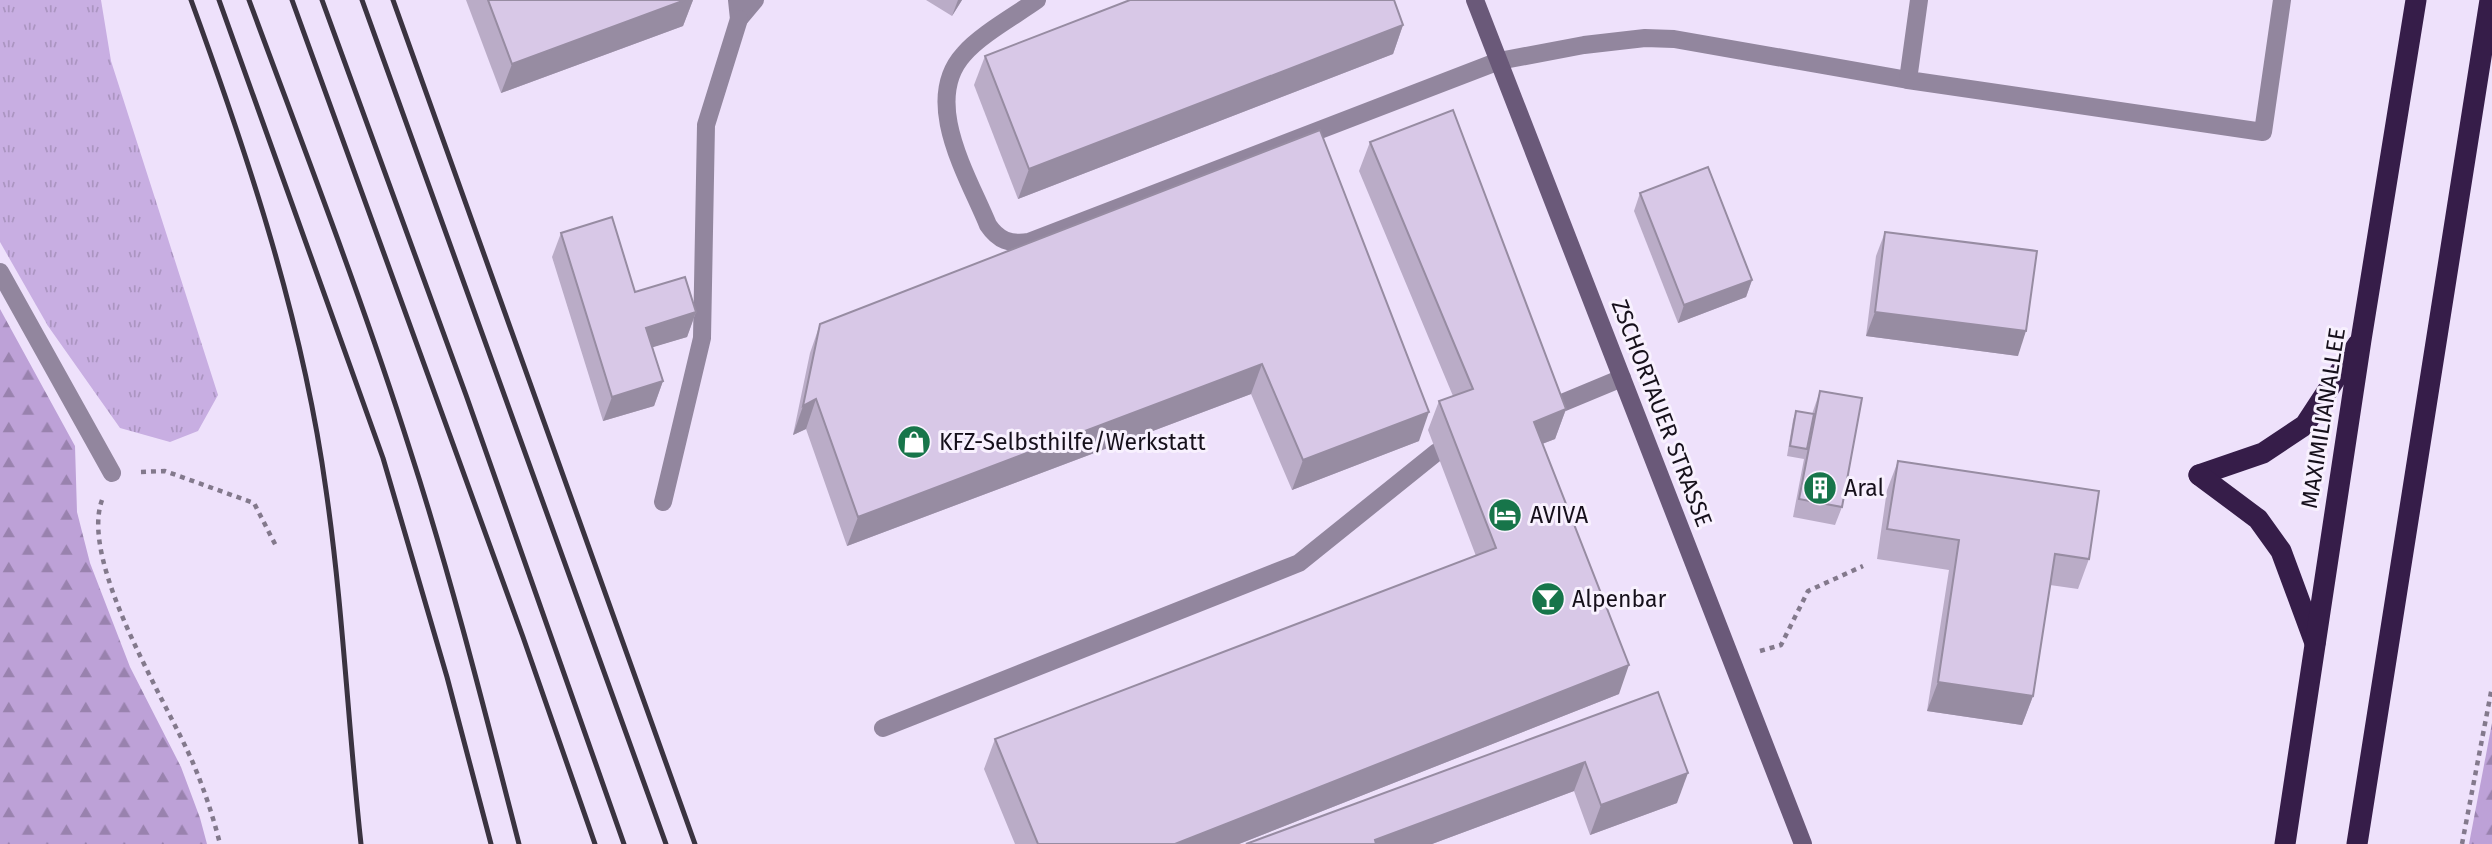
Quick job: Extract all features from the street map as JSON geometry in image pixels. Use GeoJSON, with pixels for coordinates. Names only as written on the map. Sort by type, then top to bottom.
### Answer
{"type":"FeatureCollection","features":[{"type":"Feature","properties":{"kind":"highway","name":"MAXIMILIANALLEE"},"geometry":{"type":"LineString","coordinates":[[2285,844],[2361,340],[2416,0]]}},
{"type":"Feature","properties":{"kind":"highway"},"geometry":{"type":"LineString","coordinates":[[2357,844],[2490,0]]}},
{"type":"Feature","properties":{"kind":"highway"},"geometry":{"type":"LineString","coordinates":[[2316,645],[2281,551],[2258,519],[2199,475],[2263,453],[2305,425],[2361,340]]}},
{"type":"Feature","properties":{"kind":"street","name":"ZSCHORTAUER STRASSE"},"geometry":{"type":"LineString","coordinates":[[1475,0],[1803,844]]}},
{"type":"Feature","properties":{"kind":"lane"},"geometry":{"type":"LineString","coordinates":[[737,0],[739,19]]}},
{"type":"Feature","properties":{"kind":"lane"},"geometry":{"type":"LineString","coordinates":[[663,502],[702,338],[706,125],[739,19],[755,0]]}},
{"type":"Feature","properties":{"kind":"lane"},"geometry":{"type":"LineString","coordinates":[[1037,0],[966,51],[950,75],[946,105],[947,126],[988,225],[994,234],[1011,243],[1028,242],[1499,61],[1645,37],[1674,39],[1908,80],[2263,132],[2282,0]]}},
{"type":"Feature","properties":{"kind":"lane"},"geometry":{"type":"LineString","coordinates":[[1908,80],[1919,0]]}},
{"type":"Feature","properties":{"kind":"lane"},"geometry":{"type":"LineString","coordinates":[[0,272],[112,473]]}},
{"type":"Feature","properties":{"kind":"lane"},"geometry":{"type":"LineString","coordinates":[[1545,410],[1622,378]]}},
{"type":"Feature","properties":{"kind":"lane"},"geometry":{"type":"LineString","coordinates":[[883,727],[1299,563],[1437,453]]}},
{"type":"Feature","properties":{"kind":"path"},"geometry":{"type":"LineString","coordinates":[[220,844],[193,762],[141,662],[102,560],[97,514],[112,473],[165,471],[254,503],[276,546]]}},
{"type":"Feature","properties":{"kind":"path"},"geometry":{"type":"LineString","coordinates":[[1731,660],[1781,645],[1808,591],[1863,566]]}},
{"type":"Feature","properties":{"kind":"path"},"geometry":{"type":"LineString","coordinates":[[2462,844],[2492,687]]}},
{"type":"Feature","properties":{"kind":"green space"},"geometry":{"type":"Polygon","coordinates":[[[0,0],[101,0],[111,61],[218,395],[198,431],[170,442],[120,428],[48,326],[0,242],[0,0]]]}},
{"type":"Feature","properties":{"kind":"green space"},"geometry":{"type":"Polygon","coordinates":[[[0,309],[75,446],[77,512],[90,563],[130,667],[181,767],[207,844],[0,844],[0,309]]]}},
{"type":"Feature","properties":{"kind":"green space"},"geometry":{"type":"Polygon","coordinates":[[[2492,723],[2492,844],[2469,844],[2492,723]]]}},
{"type":"Feature","properties":{"kind":"building"},"geometry":{"type":"Polygon","coordinates":[[[488,0],[685,0],[512,64],[488,0]]]}},
{"type":"Feature","properties":{"kind":"building"},"geometry":{"type":"Polygon","coordinates":[[[1130,0],[1394,0],[1403,25],[1029,169],[985,56],[1130,0]]]}},
{"type":"Feature","properties":{"kind":"building","name":"AVIVA"},"geometry":{"type":"Polygon","coordinates":[[[1453,110],[1566,409],[1534,422],[1629,665],[1175,844],[1038,844],[995,739],[1496,548],[1439,401],[1473,389],[1370,142],[1453,110]]]}},
{"type":"Feature","properties":{"kind":"building"},"geometry":{"type":"Polygon","coordinates":[[[1320,130],[1429,412],[1303,460],[1262,364],[858,517],[816,399],[803,406],[820,324],[1320,130]]]}},
{"type":"Feature","properties":{"kind":"building"},"geometry":{"type":"Polygon","coordinates":[[[1708,167],[1752,280],[1684,305],[1640,193],[1708,167]]]}},
{"type":"Feature","properties":{"kind":"building"},"geometry":{"type":"Polygon","coordinates":[[[612,217],[635,292],[685,277],[696,312],[646,328],[663,381],[612,397],[561,233],[612,217]]]}},
{"type":"Feature","properties":{"kind":"building"},"geometry":{"type":"Polygon","coordinates":[[[1885,232],[2037,251],[2026,331],[1875,312],[1885,232]]]}},
{"type":"Feature","properties":{"kind":"building","name":"Aral"},"geometry":{"type":"Polygon","coordinates":[[[1820,391],[1862,398],[1842,507],[1799,499],[1820,391]]]}},
{"type":"Feature","properties":{"kind":"building"},"geometry":{"type":"Polygon","coordinates":[[[1796,411],[1814,414],[1807,449],[1790,446],[1796,411]]]}},
{"type":"Feature","properties":{"kind":"building","name":"Aral"},"geometry":{"type":"Polygon","coordinates":[[[1898,461],[2099,491],[2089,559],[2055,554],[2033,696],[1938,682],[1959,540],[1887,529],[1898,461]]]}},
{"type":"Feature","properties":{"kind":"building"},"geometry":{"type":"Polygon","coordinates":[[[1658,692],[1688,773],[1601,805],[1585,762],[1375,840],[1376,844],[1246,844],[1658,692]]]}},
{"type":"Feature","properties":{"kind":"railway"},"geometry":{"type":"LineString","coordinates":[[191,0],[272,242],[316,427],[337,578],[361,844]]}},
{"type":"Feature","properties":{"kind":"railway"},"geometry":{"type":"LineString","coordinates":[[219,0],[383,458],[447,677],[491,844]]}},
{"type":"Feature","properties":{"kind":"railway"},"geometry":{"type":"LineString","coordinates":[[249,0],[392,393],[454,597],[519,844]]}},
{"type":"Feature","properties":{"kind":"railway"},"geometry":{"type":"LineString","coordinates":[[292,0],[523,637],[595,844]]}},
{"type":"Feature","properties":{"kind":"railway"},"geometry":{"type":"LineString","coordinates":[[322,0],[466,395],[624,844]]}},
{"type":"Feature","properties":{"kind":"railway"},"geometry":{"type":"LineString","coordinates":[[362,0],[666,844]]}},
{"type":"Feature","properties":{"kind":"railway"},"geometry":{"type":"LineString","coordinates":[[393,0],[695,844]]}},
{"type":"Feature","properties":{"kind":"place","name":"KFZ-Selbsthilfe/Werkstatt"},"geometry":{"type":"Point","coordinates":[914,442]}},
{"type":"Feature","properties":{"kind":"place","name":"Aral"},"geometry":{"type":"Point","coordinates":[1820,488]}},
{"type":"Feature","properties":{"kind":"place","name":"AVIVA"},"geometry":{"type":"Point","coordinates":[1505,515]}},
{"type":"Feature","properties":{"kind":"place","name":"Alpenbar"},"geometry":{"type":"Point","coordinates":[1548,599]}}]}
